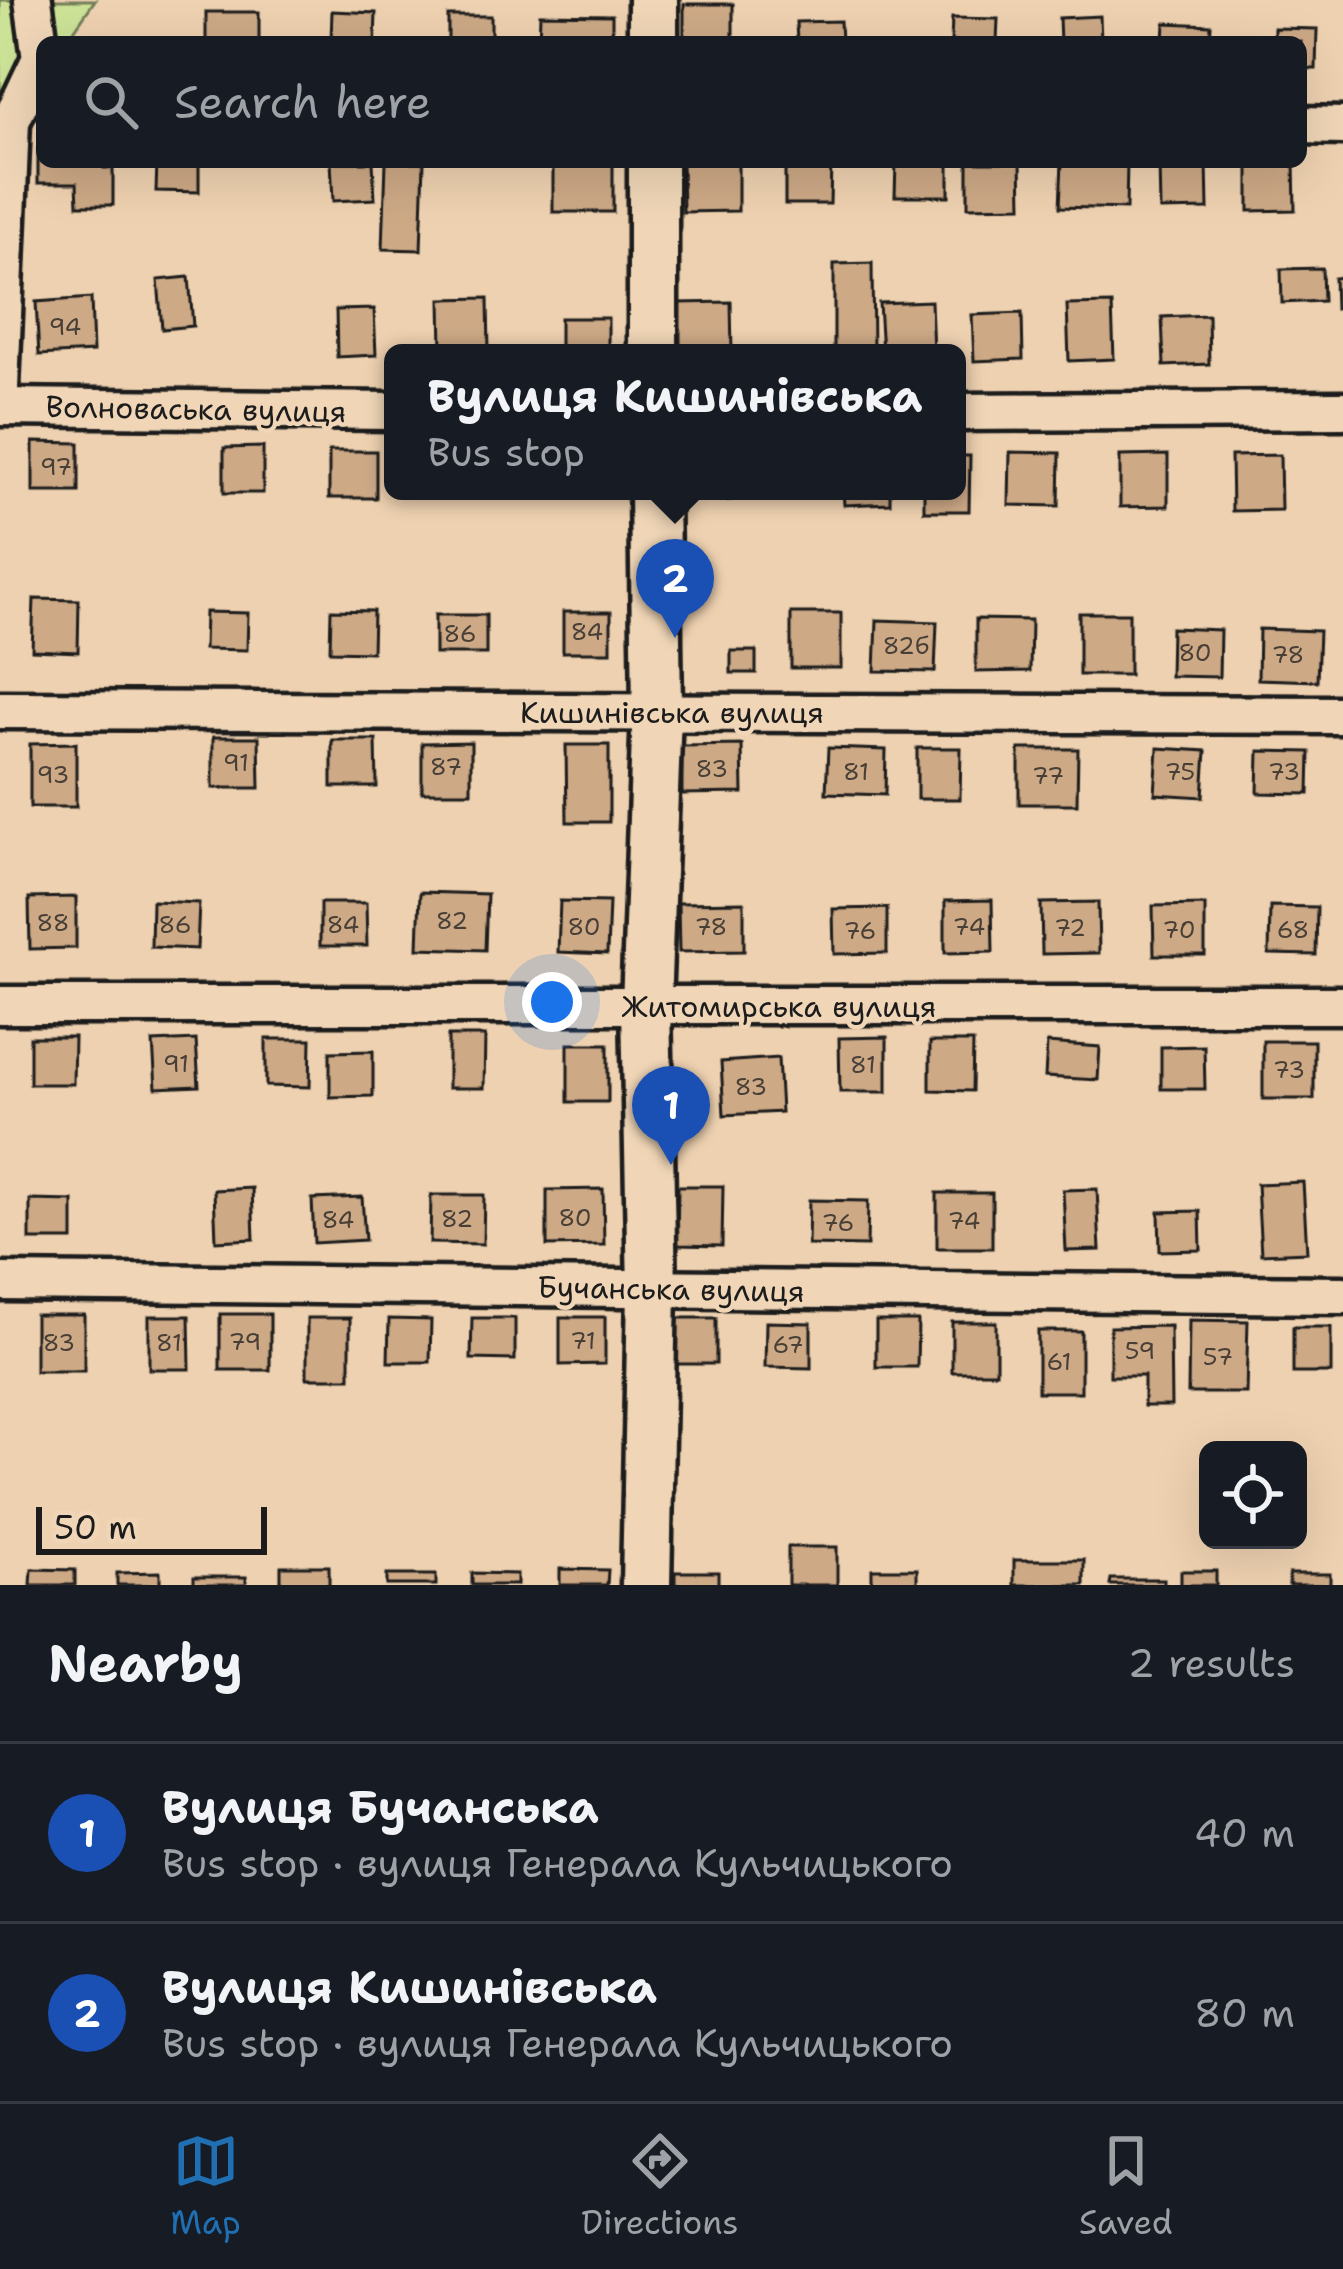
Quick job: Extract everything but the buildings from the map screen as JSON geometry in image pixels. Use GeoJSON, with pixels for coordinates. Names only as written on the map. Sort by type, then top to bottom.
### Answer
{"type":"FeatureCollection","features":[{"type":"Feature","properties":{"kind":"street"},"geometry":{"type":"LineString","coordinates":[[33,0],[38,36]]}},
{"type":"Feature","properties":{"kind":"street"},"geometry":{"type":"LineString","coordinates":[[653,0],[653,36]]}},
{"type":"Feature","properties":{"kind":"street"},"geometry":{"type":"LineString","coordinates":[[0,388],[11,121],[36,69]]}},
{"type":"Feature","properties":{"kind":"street"},"geometry":{"type":"LineString","coordinates":[[1307,125],[1343,126]]}},
{"type":"Feature","properties":{"kind":"street"},"geometry":{"type":"LineString","coordinates":[[653,168],[653,344]]}},
{"type":"Feature","properties":{"kind":"street","name":"Волноваська вулиця"},"geometry":{"type":"LineString","coordinates":[[0,407],[384,411]]}},
{"type":"Feature","properties":{"kind":"street"},"geometry":{"type":"LineString","coordinates":[[966,412],[1343,410]]}},
{"type":"Feature","properties":{"kind":"street"},"geometry":{"type":"LineString","coordinates":[[646,1585],[652,1289],[646,1006],[657,711],[654,500]]}},
{"type":"Feature","properties":{"kind":"street","name":"Кишинівська вулиця"},"geometry":{"type":"LineString","coordinates":[[0,710],[1343,716]]}},
{"type":"Feature","properties":{"kind":"street","name":"Житомирська вулиця"},"geometry":{"type":"LineString","coordinates":[[0,1004],[1343,1005]]}},
{"type":"Feature","properties":{"kind":"street","name":"Бучанська вулиця"},"geometry":{"type":"LineString","coordinates":[[0,1282],[1343,1295]]}},
{"type":"Feature","properties":{"kind":"green space"},"geometry":{"type":"Polygon","coordinates":[[[0,0],[95,0],[70,36],[36,36],[36,56],[0,140],[0,0]]]}},
{"type":"Feature","properties":{"kind":"place","name":"Вулиця Кишинівська"},"geometry":{"type":"Point","coordinates":[675,638]}},
{"type":"Feature","properties":{"kind":"place","name":"Вулиця Бучанська"},"geometry":{"type":"Point","coordinates":[671,1165]}}]}
